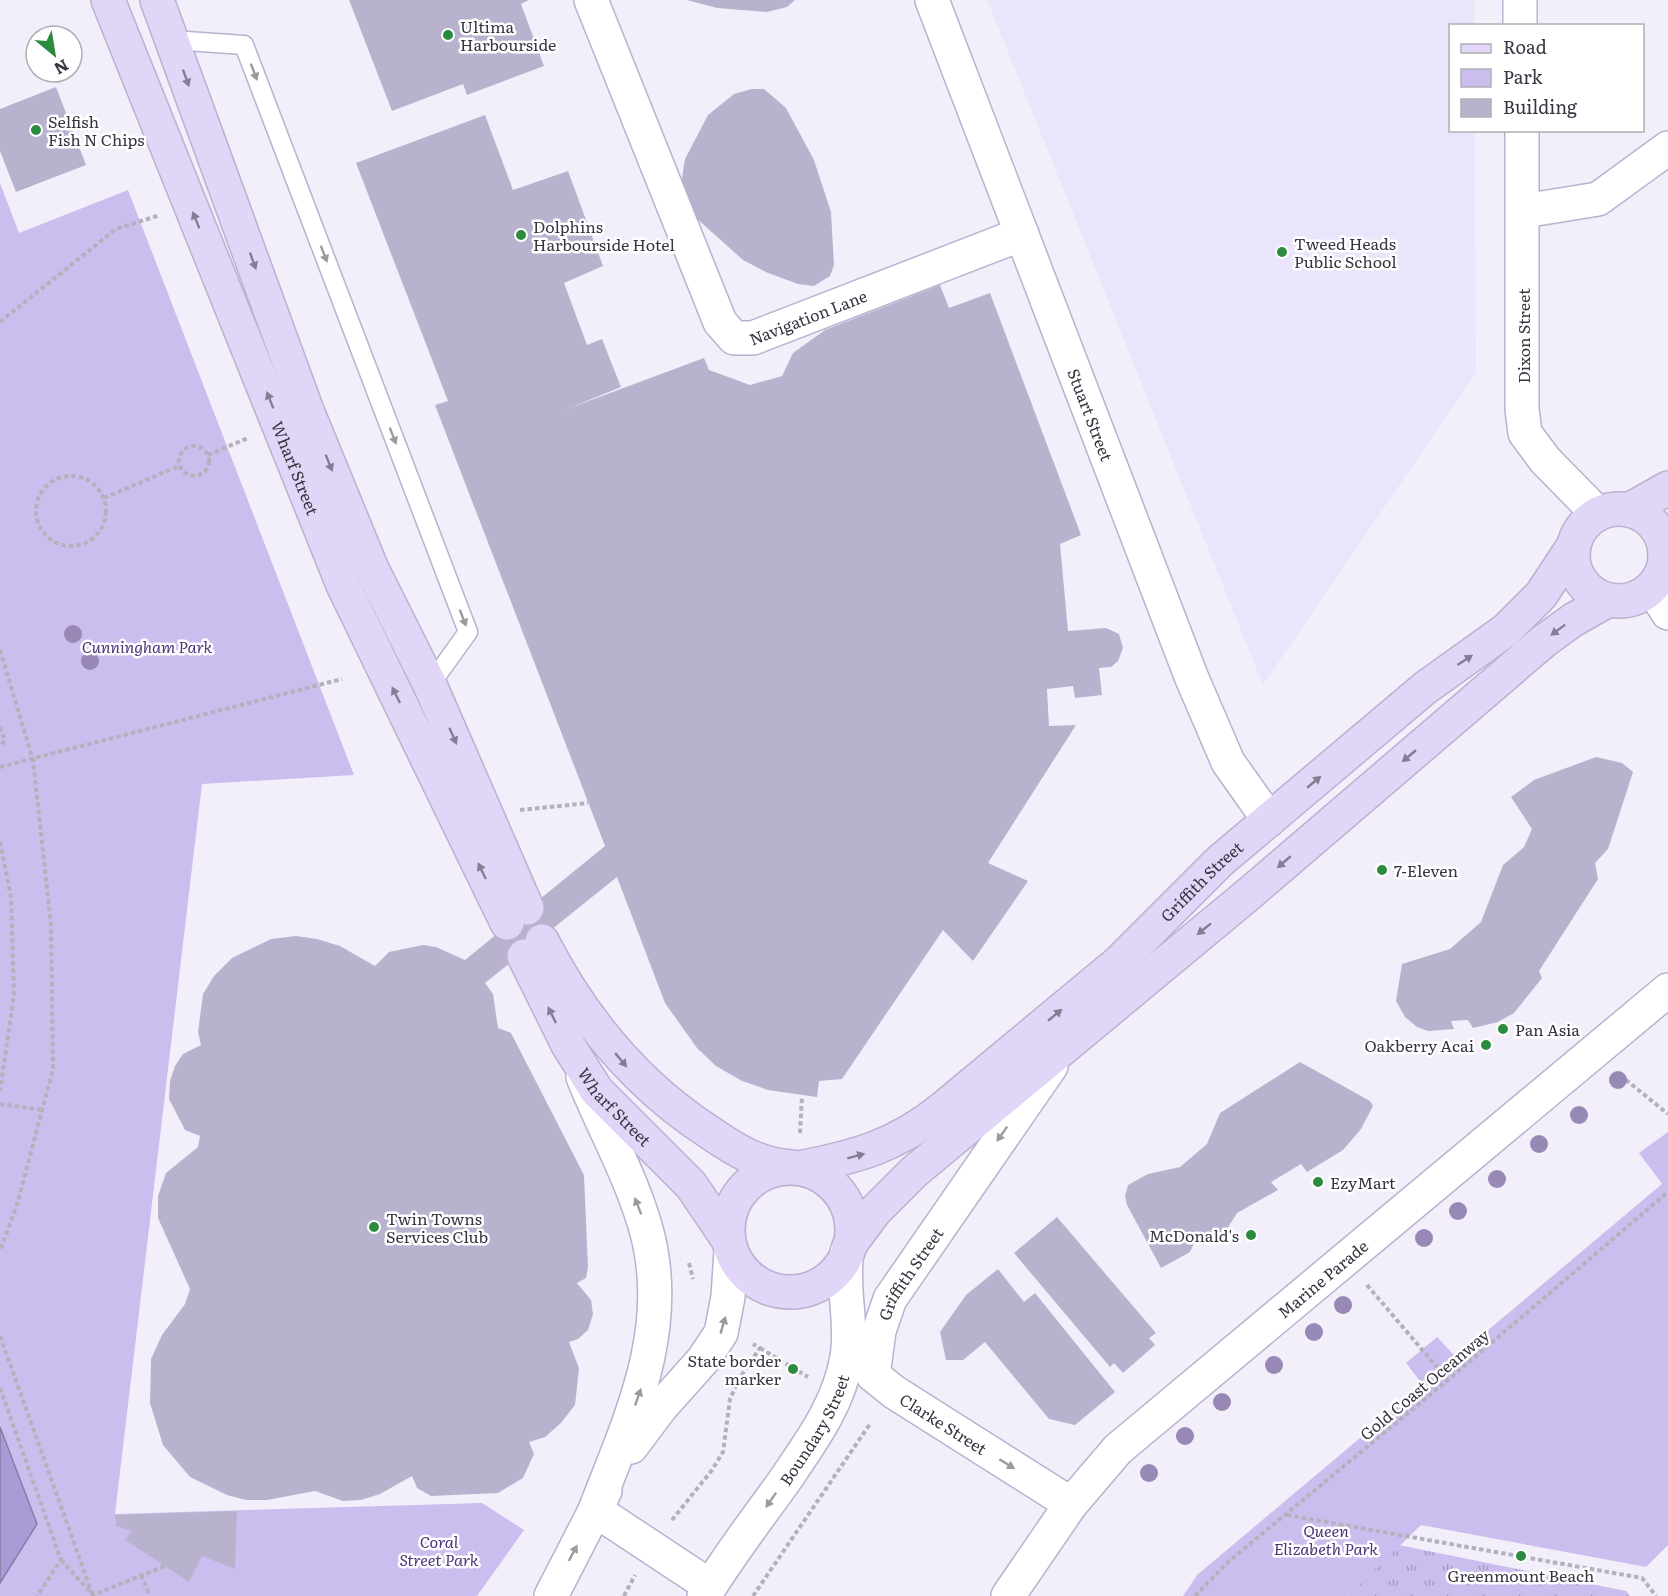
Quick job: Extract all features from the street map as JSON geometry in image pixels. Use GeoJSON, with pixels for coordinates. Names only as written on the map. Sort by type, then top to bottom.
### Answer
{"type":"FeatureCollection","features":[{"type":"Feature","properties":{"kind":"main road","name":"Wharf Street"},"geometry":{"type":"LineString","coordinates":[[108,0],[342,585],[517,916],[430,685],[372,569],[308,414],[157,0]]}},
{"type":"Feature","properties":{"kind":"main road"},"geometry":{"type":"LineString","coordinates":[[1613,512],[1653,524],[1666,545],[1660,600],[1608,600],[1588,590],[1581,581],[1573,560],[1574,545],[1580,531],[1613,512],[1668,488]]}},
{"type":"Feature","properties":{"kind":"main road","name":"Griffith Street"},"geometry":{"type":"LineString","coordinates":[[799,1159],[865,1154],[898,1140],[930,1119],[1119,962],[1210,870],[1425,688],[1506,630],[1541,595],[1574,545]]}},
{"type":"Feature","properties":{"kind":"main road","name":"Griffith Street"},"geometry":{"type":"LineString","coordinates":[[848,1249],[875,1211],[901,1184],[1544,641],[1608,600]]}},
{"type":"Feature","properties":{"kind":"main road"},"geometry":{"type":"LineString","coordinates":[[1269,820],[1293,830],[1320,832]]}},
{"type":"Feature","properties":{"kind":"main road","name":"Wharf Street"},"geometry":{"type":"LineString","coordinates":[[730,1246],[691,1185],[609,1105],[577,1061],[533,949],[627,1066],[681,1113],[732,1148],[764,1162],[799,1159]]}},
{"type":"Feature","properties":{"kind":"main road"},"geometry":{"type":"LineString","coordinates":[[799,1159],[832,1184],[849,1216],[848,1249],[836,1271],[809,1290],[776,1291],[756,1282],[730,1246],[732,1210],[744,1188],[766,1173],[799,1159]]}},
{"type":"Feature","properties":{"kind":"street","name":"Navigation Lane"},"geometry":{"type":"LineString","coordinates":[[591,0],[720,322],[727,334],[734,339],[753,338],[1022,234]]}},
{"type":"Feature","properties":{"kind":"street","name":"Stuart Street"},"geometry":{"type":"LineString","coordinates":[[932,0],[1221,748],[1241,784],[1269,820]]}},
{"type":"Feature","properties":{"kind":"street"},"geometry":{"type":"LineString","coordinates":[[1520,0],[1520,24]]}},
{"type":"Feature","properties":{"kind":"street","name":"Dixon Street"},"geometry":{"type":"LineString","coordinates":[[1522,132],[1524,211],[1522,409],[1525,433],[1545,460],[1613,512]]}},
{"type":"Feature","properties":{"kind":"street"},"geometry":{"type":"LineString","coordinates":[[1524,211],[1598,200],[1668,148]]}},
{"type":"Feature","properties":{"kind":"street","name":"Marine Parade"},"geometry":{"type":"LineString","coordinates":[[1008,1596],[1071,1504],[1118,1449],[1668,990]]}},
{"type":"Feature","properties":{"kind":"street","name":"Griffith Street"},"geometry":{"type":"LineString","coordinates":[[873,1375],[879,1331],[890,1299],[997,1142],[1075,1037]]}},
{"type":"Feature","properties":{"kind":"street"},"geometry":{"type":"LineString","coordinates":[[577,1061],[641,1213],[651,1249],[655,1284],[655,1310],[648,1368],[596,1510]]}},
{"type":"Feature","properties":{"kind":"street"},"geometry":{"type":"LineString","coordinates":[[551,1596],[632,1446],[661,1407],[703,1360],[720,1333],[728,1297],[730,1246]]}},
{"type":"Feature","properties":{"kind":"street","name":"Boundary Street"},"geometry":{"type":"LineString","coordinates":[[596,1510],[707,1591],[812,1441],[830,1411],[846,1363],[849,1316],[844,1275],[848,1249]]}},
{"type":"Feature","properties":{"kind":"street","name":"Clarke Street"},"geometry":{"type":"LineString","coordinates":[[849,1316],[854,1343],[860,1358],[873,1375],[910,1402],[1071,1504]]}},
{"type":"Feature","properties":{"kind":"lane"},"geometry":{"type":"LineString","coordinates":[[172,40],[244,45],[468,632],[430,685]]}},
{"type":"Feature","properties":{"kind":"path"},"geometry":{"type":"LineString","coordinates":[[0,322],[116,229],[190,204]]}},
{"type":"Feature","properties":{"kind":"path"},"geometry":{"type":"LineString","coordinates":[[208,455],[252,437]]}},
{"type":"Feature","properties":{"kind":"path"},"geometry":{"type":"LineString","coordinates":[[190,446],[200,447],[208,455],[208,468],[200,475],[190,476],[179,466],[179,455],[190,446]]}},
{"type":"Feature","properties":{"kind":"path"},"geometry":{"type":"LineString","coordinates":[[104,498],[179,466]]}},
{"type":"Feature","properties":{"kind":"path"},"geometry":{"type":"LineString","coordinates":[[65,476],[87,479],[97,486],[104,498],[106,517],[102,529],[84,544],[71,547],[59,545],[48,539],[36,519],[36,506],[45,486],[65,476]]}},
{"type":"Feature","properties":{"kind":"path"},"geometry":{"type":"LineString","coordinates":[[0,650],[33,759],[51,925],[53,1069],[17,1205],[0,1251]]}},
{"type":"Feature","properties":{"kind":"path"},"geometry":{"type":"LineString","coordinates":[[0,767],[342,679]]}},
{"type":"Feature","properties":{"kind":"path"},"geometry":{"type":"LineString","coordinates":[[0,727],[4,740],[0,747]]}},
{"type":"Feature","properties":{"kind":"path"},"geometry":{"type":"LineString","coordinates":[[511,810],[588,803]]}},
{"type":"Feature","properties":{"kind":"path"},"geometry":{"type":"LineString","coordinates":[[0,842],[11,897],[14,995],[0,1091]]}},
{"type":"Feature","properties":{"kind":"path"},"geometry":{"type":"LineString","coordinates":[[1618,1073],[1668,1114]]}},
{"type":"Feature","properties":{"kind":"path"},"geometry":{"type":"LineString","coordinates":[[799,1159],[802,1096]]}},
{"type":"Feature","properties":{"kind":"path"},"geometry":{"type":"LineString","coordinates":[[0,1104],[42,1110]]}},
{"type":"Feature","properties":{"kind":"path","name":"Gold Coast Oceanway"},"geometry":{"type":"LineString","coordinates":[[1195,1596],[1228,1562],[1448,1380],[1668,1192]]}},
{"type":"Feature","properties":{"kind":"path"},"geometry":{"type":"LineString","coordinates":[[1358,1292],[1376,1277]]}},
{"type":"Feature","properties":{"kind":"path"},"geometry":{"type":"LineString","coordinates":[[1363,1280],[1448,1380]]}},
{"type":"Feature","properties":{"kind":"path"},"geometry":{"type":"LineString","coordinates":[[0,1336],[93,1595]]}},
{"type":"Feature","properties":{"kind":"path"},"geometry":{"type":"LineString","coordinates":[[0,1388],[61,1560],[93,1595]]}},
{"type":"Feature","properties":{"kind":"path"},"geometry":{"type":"LineString","coordinates":[[753,1596],[870,1424]]}},
{"type":"Feature","properties":{"kind":"path"},"geometry":{"type":"LineString","coordinates":[[1287,1514],[1642,1578],[1656,1596]]}},
{"type":"Feature","properties":{"kind":"path"},"geometry":{"type":"LineString","coordinates":[[37,1596],[61,1560]]}},
{"type":"Feature","properties":{"kind":"path"},"geometry":{"type":"LineString","coordinates":[[93,1595],[165,1566]]}},
{"type":"Feature","properties":{"kind":"path"},"geometry":{"type":"LineString","coordinates":[[624,1596],[638,1570]]}},
{"type":"Feature","properties":{"kind":"path"},"geometry":{"type":"LineString","coordinates":[[141,1575],[150,1596]]}},
{"type":"Feature","properties":{"kind":"shaded area","name":"Tweed Heads Public School"},"geometry":{"type":"Polygon","coordinates":[[[987,0],[1474,0],[1474,24],[1449,24],[1449,132],[1475,132],[1476,373],[1263,685],[987,0]]]}},
{"type":"Feature","properties":{"kind":"shaded area"},"geometry":{"type":"Polygon","coordinates":[[[0,1427],[37,1524],[0,1583],[0,1427]]]}},
{"type":"Feature","properties":{"kind":"green space","name":"Cunningham Park"},"geometry":{"type":"Polygon","coordinates":[[[0,183],[19,233],[128,190],[354,775],[202,784],[115,1514],[482,1503],[524,1530],[477,1596],[0,1596],[0,1583],[37,1524],[0,1427],[0,183]]]}},
{"type":"Feature","properties":{"kind":"green space","name":"Queen Elizabeth Park"},"geometry":{"type":"Polygon","coordinates":[[[1668,1132],[1668,1545],[1646,1567],[1421,1525],[1348,1596],[1183,1596],[1197,1575],[1423,1385],[1406,1363],[1437,1337],[1456,1357],[1662,1184],[1639,1153],[1668,1132]]]}},
{"type":"Feature","properties":{"kind":"green space"},"geometry":{"type":"Polygon","coordinates":[[[1399,1545],[1626,1591],[1630,1596],[1348,1596],[1399,1545]]]}},
{"type":"Feature","properties":{"kind":"building","name":"Ultima Harbourside"},"geometry":{"type":"Polygon","coordinates":[[[349,0],[529,0],[521,4],[544,66],[467,95],[463,84],[392,111],[349,0]]]}},
{"type":"Feature","properties":{"kind":"building"},"geometry":{"type":"Polygon","coordinates":[[[687,0],[795,0],[787,7],[767,12],[717,8],[687,0]]]}},
{"type":"Feature","properties":{"kind":"building","name":"Selfish Fish N Chips"},"geometry":{"type":"Polygon","coordinates":[[[56,87],[86,165],[16,192],[0,151],[0,109],[56,87]]]}},
{"type":"Feature","properties":{"kind":"building"},"geometry":{"type":"Polygon","coordinates":[[[752,89],[764,89],[786,108],[814,160],[831,212],[834,265],[830,276],[814,286],[798,284],[768,273],[743,260],[695,217],[684,190],[682,178],[685,159],[708,115],[734,94],[752,89]]]}},
{"type":"Feature","properties":{"kind":"building"},"geometry":{"type":"Polygon","coordinates":[[[485,115],[513,190],[568,171],[603,266],[564,283],[587,345],[602,339],[621,387],[567,409],[704,358],[709,370],[750,385],[782,376],[793,353],[825,330],[940,285],[949,308],[990,293],[1081,535],[1060,544],[1068,631],[1106,628],[1119,634],[1123,648],[1118,661],[1111,667],[1099,668],[1102,695],[1075,698],[1073,686],[1047,689],[1049,726],[1076,725],[988,863],[1028,881],[973,961],[943,930],[842,1079],[819,1081],[817,1097],[768,1090],[742,1081],[716,1066],[697,1048],[665,1003],[617,877],[485,983],[493,994],[498,1028],[511,1033],[584,1175],[588,1267],[586,1278],[577,1283],[591,1300],[593,1314],[588,1330],[578,1339],[569,1342],[579,1368],[575,1405],[561,1423],[545,1437],[529,1442],[534,1454],[523,1478],[498,1493],[431,1496],[417,1488],[412,1476],[380,1494],[361,1500],[343,1501],[315,1491],[267,1500],[246,1500],[227,1495],[190,1477],[163,1445],[150,1403],[151,1359],[162,1335],[185,1304],[190,1289],[158,1218],[158,1196],[166,1173],[198,1147],[200,1136],[185,1130],[169,1099],[170,1081],[175,1066],[183,1054],[201,1045],[198,1032],[203,994],[214,976],[232,958],[271,939],[296,936],[317,939],[340,946],[375,966],[389,952],[423,945],[436,947],[465,960],[605,846],[435,405],[448,401],[356,163],[485,115]]]}},
{"type":"Feature","properties":{"kind":"building"},"geometry":{"type":"Polygon","coordinates":[[[1596,757],[1622,763],[1633,772],[1608,849],[1595,863],[1598,879],[1539,971],[1542,978],[1514,1013],[1498,1022],[1473,1028],[1468,1020],[1451,1021],[1454,1029],[1428,1031],[1417,1027],[1405,1017],[1396,1001],[1402,964],[1450,949],[1481,922],[1503,865],[1524,847],[1532,829],[1511,797],[1534,780],[1596,757]]]}},
{"type":"Feature","properties":{"kind":"building"},"geometry":{"type":"Polygon","coordinates":[[[1300,1062],[1370,1101],[1373,1106],[1361,1129],[1343,1150],[1307,1172],[1301,1164],[1271,1182],[1278,1190],[1237,1213],[1227,1229],[1212,1237],[1208,1231],[1196,1239],[1190,1252],[1161,1268],[1127,1205],[1125,1196],[1128,1185],[1148,1174],[1180,1167],[1207,1144],[1220,1113],[1300,1062]]]}},
{"type":"Feature","properties":{"kind":"building"},"geometry":{"type":"Polygon","coordinates":[[[1057,1217],[1156,1333],[1149,1338],[1155,1345],[1123,1373],[1114,1363],[1110,1367],[1014,1253],[1057,1217]]]}},
{"type":"Feature","properties":{"kind":"building"},"geometry":{"type":"Polygon","coordinates":[[[998,1269],[1024,1302],[1035,1293],[1115,1392],[1075,1425],[1049,1419],[985,1342],[963,1360],[946,1360],[940,1332],[966,1295],[998,1269]]]}},
{"type":"Feature","properties":{"kind":"building"},"geometry":{"type":"Polygon","coordinates":[[[237,1511],[235,1569],[202,1556],[189,1582],[125,1540],[132,1531],[116,1526],[115,1515],[237,1511]]]}},
{"type":"Feature","properties":{"kind":"place","name":"Ultima Harbourside"},"geometry":{"type":"Point","coordinates":[448,35]}},
{"type":"Feature","properties":{"kind":"place","name":"Selfish Fish N Chips"},"geometry":{"type":"Point","coordinates":[36,130]}},
{"type":"Feature","properties":{"kind":"place","name":"Dolphins Harbourside Hotel"},"geometry":{"type":"Point","coordinates":[521,235]}},
{"type":"Feature","properties":{"kind":"place","name":"Tweed Heads Public School"},"geometry":{"type":"Point","coordinates":[1282,252]}},
{"type":"Feature","properties":{"kind":"place","name":"7-Eleven"},"geometry":{"type":"Point","coordinates":[1382,870]}},
{"type":"Feature","properties":{"kind":"place","name":"Pan Asia"},"geometry":{"type":"Point","coordinates":[1503,1029]}},
{"type":"Feature","properties":{"kind":"place","name":"Oakberry Acai"},"geometry":{"type":"Point","coordinates":[1486,1045]}},
{"type":"Feature","properties":{"kind":"place","name":"EzyMart"},"geometry":{"type":"Point","coordinates":[1318,1182]}},
{"type":"Feature","properties":{"kind":"place","name":"Twin Towns Services Club"},"geometry":{"type":"Point","coordinates":[374,1227]}},
{"type":"Feature","properties":{"kind":"place","name":"McDonald's"},"geometry":{"type":"Point","coordinates":[1251,1235]}},
{"type":"Feature","properties":{"kind":"place","name":"State border marker"},"geometry":{"type":"Point","coordinates":[793,1369]}},
{"type":"Feature","properties":{"kind":"place","name":"Greenmount Beach"},"geometry":{"type":"Point","coordinates":[1521,1556]}},
{"type":"Feature","properties":{"kind":"park label","name":"Coral Street Park"},"geometry":{"type":"Point","coordinates":[439,1550]}}]}
